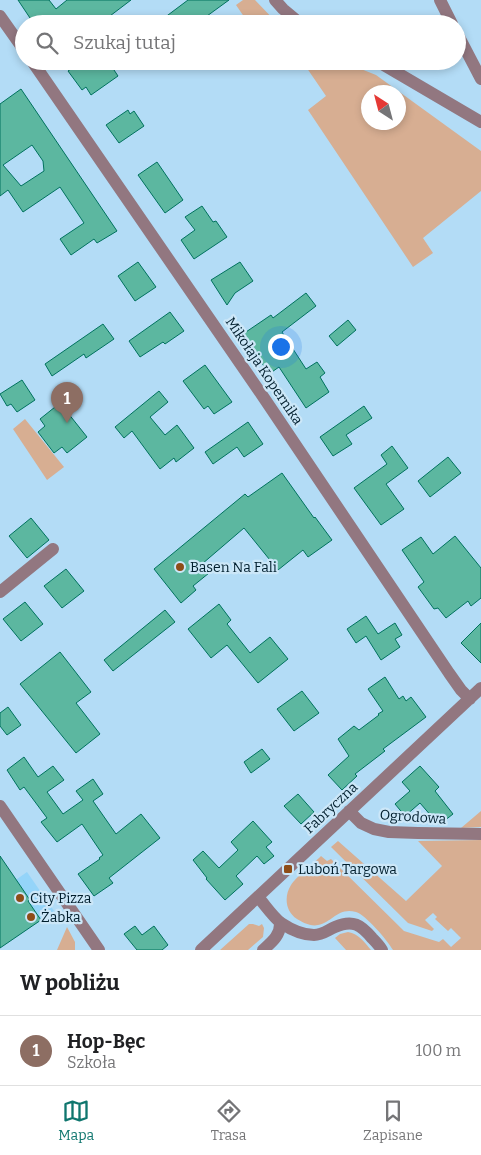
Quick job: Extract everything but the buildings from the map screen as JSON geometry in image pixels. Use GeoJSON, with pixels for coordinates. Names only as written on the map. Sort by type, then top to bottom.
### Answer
{"type":"FeatureCollection","features":[{"type":"Feature","properties":{"kind":"street"},"geometry":{"type":"LineString","coordinates":[[275,0],[290,15]]}},
{"type":"Feature","properties":{"kind":"street"},"geometry":{"type":"LineString","coordinates":[[440,0],[448,15]]}},
{"type":"Feature","properties":{"kind":"street"},"geometry":{"type":"LineString","coordinates":[[0,16],[15,37]]}},
{"type":"Feature","properties":{"kind":"street"},"geometry":{"type":"LineString","coordinates":[[466,50],[481,79]]}},
{"type":"Feature","properties":{"kind":"street","name":"Mikołaja Kopernika"},"geometry":{"type":"LineString","coordinates":[[38,70],[264,398],[448,673],[470,699]]}},
{"type":"Feature","properties":{"kind":"street"},"geometry":{"type":"LineString","coordinates":[[392,70],[481,122]]}},
{"type":"Feature","properties":{"kind":"street"},"geometry":{"type":"LineString","coordinates":[[0,592],[53,548]]}},
{"type":"Feature","properties":{"kind":"street","name":"Fabryczna"},"geometry":{"type":"LineString","coordinates":[[201,950],[481,688]]}},
{"type":"Feature","properties":{"kind":"street"},"geometry":{"type":"LineString","coordinates":[[0,806],[93,947]]}},
{"type":"Feature","properties":{"kind":"street","name":"Ogrodowa"},"geometry":{"type":"LineString","coordinates":[[349,811],[361,822],[374,829],[389,832],[481,834]]}},
{"type":"Feature","properties":{"kind":"street"},"geometry":{"type":"LineString","coordinates":[[258,897],[280,922],[301,932],[313,935],[352,923],[360,925],[366,930],[382,950]]}},
{"type":"Feature","properties":{"kind":"street"},"geometry":{"type":"LineString","coordinates":[[264,950],[276,937],[280,922]]}},
{"type":"Feature","properties":{"kind":"shaded area"},"geometry":{"type":"Polygon","coordinates":[[[243,0],[255,0],[269,15],[243,15],[236,5],[243,0]]]}},
{"type":"Feature","properties":{"kind":"shaded area"},"geometry":{"type":"Polygon","coordinates":[[[308,70],[364,70],[376,75],[390,85],[361,85],[361,130],[406,130],[406,97],[481,151],[481,191],[423,238],[433,253],[413,267],[308,110],[326,96],[308,70]]]}},
{"type":"Feature","properties":{"kind":"shaded area"},"geometry":{"type":"Polygon","coordinates":[[[25,419],[64,467],[47,480],[13,429],[25,419]]]}},
{"type":"Feature","properties":{"kind":"shaded area"},"geometry":{"type":"Polygon","coordinates":[[[481,811],[481,827],[461,828],[481,811]]]}},
{"type":"Feature","properties":{"kind":"shaded area"},"geometry":{"type":"Polygon","coordinates":[[[481,840],[481,950],[393,950],[371,923],[356,912],[340,913],[323,923],[312,925],[297,919],[288,908],[287,894],[291,885],[321,856],[327,861],[331,859],[404,931],[439,942],[443,939],[451,947],[461,938],[451,928],[448,931],[435,919],[437,917],[433,913],[425,920],[434,929],[432,931],[408,923],[331,847],[338,841],[406,901],[442,866],[418,841],[481,840]]]}},
{"type":"Feature","properties":{"kind":"shaded area"},"geometry":{"type":"Polygon","coordinates":[[[27,872],[54,911],[4,945],[0,943],[0,891],[27,872]]]}},
{"type":"Feature","properties":{"kind":"shaded area"},"geometry":{"type":"Polygon","coordinates":[[[249,924],[259,926],[262,924],[264,928],[263,937],[248,950],[220,950],[249,924]]]}},
{"type":"Feature","properties":{"kind":"shaded area"},"geometry":{"type":"Polygon","coordinates":[[[67,927],[75,942],[75,950],[57,950],[67,927]]]}},
{"type":"Feature","properties":{"kind":"shaded area"},"geometry":{"type":"Polygon","coordinates":[[[348,932],[358,936],[371,950],[346,950],[335,938],[340,934],[348,932]]]}},
{"type":"Feature","properties":{"kind":"place","name":"Hop-Bęc"},"geometry":{"type":"Point","coordinates":[67,423]}},
{"type":"Feature","properties":{"kind":"place","name":"Basen Na Fali"},"geometry":{"type":"Point","coordinates":[180,567]}},
{"type":"Feature","properties":{"kind":"place","name":"Luboń Targowa"},"geometry":{"type":"Point","coordinates":[288,869]}},
{"type":"Feature","properties":{"kind":"place","name":"City Pizza"},"geometry":{"type":"Point","coordinates":[20,898]}},
{"type":"Feature","properties":{"kind":"place","name":"Żabka"},"geometry":{"type":"Point","coordinates":[31,917]}}]}
